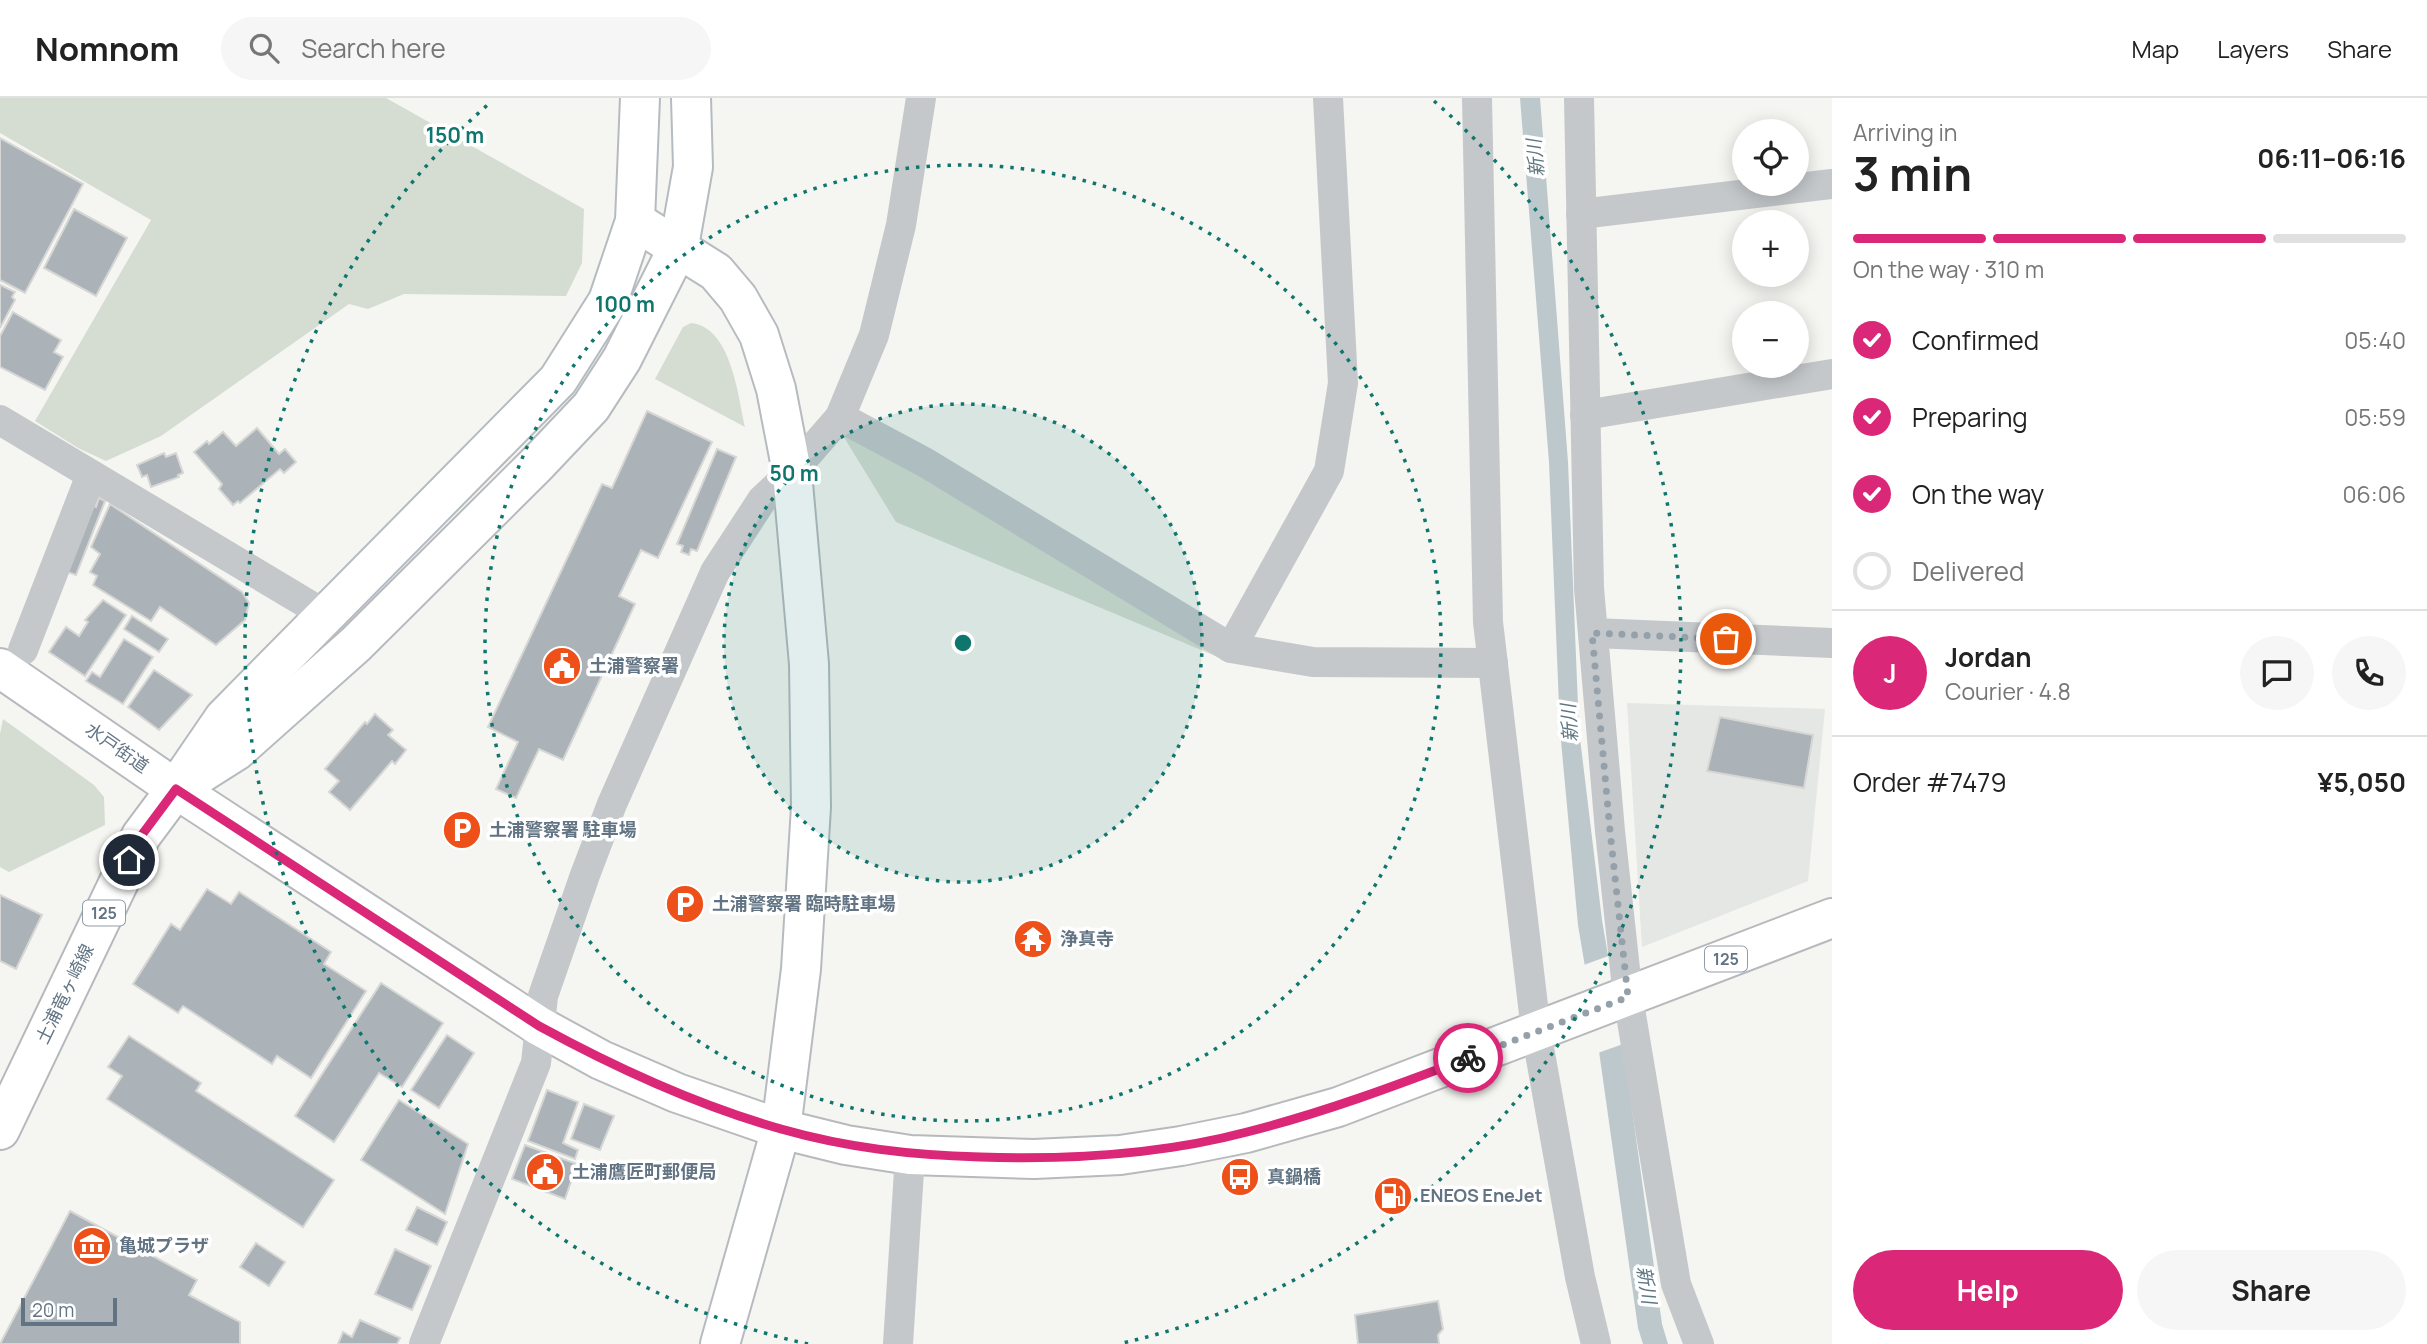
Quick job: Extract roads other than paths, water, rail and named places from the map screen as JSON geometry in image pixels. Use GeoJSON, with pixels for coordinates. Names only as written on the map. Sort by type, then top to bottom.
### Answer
{"type":"FeatureCollection","features":[{"type":"Feature","properties":{"kind":"main road","name":"土浦竜ヶ崎線"},"geometry":{"type":"LineString","coordinates":[[0,1130],[141,836],[224,718],[558,380],[608,301],[635,221],[640,98]]}},
{"type":"Feature","properties":{"kind":"main road"},"geometry":{"type":"LineString","coordinates":[[176,789],[236,751],[356,644],[591,407],[622,359],[679,246],[693,167],[691,98]]}},
{"type":"Feature","properties":{"kind":"main road"},"geometry":{"type":"LineString","coordinates":[[635,221],[679,246],[716,272],[738,298],[759,335],[776,389],[792,472],[809,664],[811,807],[801,969],[781,1129],[720,1344]]}},
{"type":"Feature","properties":{"kind":"main road","name":"水戸街道"},"geometry":{"type":"LineString","coordinates":[[12,659],[176,789],[539,1026],[601,1059],[677,1093],[781,1129],[910,1155],[1034,1159],[1120,1155],[1246,1133],[1338,1107],[1832,918]]}},
{"type":"Feature","properties":{"kind":"street"},"geometry":{"type":"LineString","coordinates":[[424,1344],[536,1063],[543,996],[559,945],[612,804],[715,572],[762,500],[792,472],[840,418],[874,335],[901,225],[921,98]]}},
{"type":"Feature","properties":{"kind":"street"},"geometry":{"type":"LineString","coordinates":[[1231,648],[1329,471],[1343,383],[1328,98]]}},
{"type":"Feature","properties":{"kind":"street"},"geometry":{"type":"LineString","coordinates":[[1477,98],[1488,622],[1580,1277],[1595,1344]]}},
{"type":"Feature","properties":{"kind":"street"},"geometry":{"type":"LineString","coordinates":[[1579,98],[1589,589],[1624,998],[1676,1284],[1699,1344]]}},
{"type":"Feature","properties":{"kind":"street"},"geometry":{"type":"LineString","coordinates":[[1581,214],[1832,184]]}},
{"type":"Feature","properties":{"kind":"street"},"geometry":{"type":"LineString","coordinates":[[1585,415],[1832,374]]}},
{"type":"Feature","properties":{"kind":"street"},"geometry":{"type":"LineString","coordinates":[[840,418],[926,463],[1231,648],[1313,662],[1493,663]]}},
{"type":"Feature","properties":{"kind":"street"},"geometry":{"type":"LineString","coordinates":[[0,420],[326,615]]}},
{"type":"Feature","properties":{"kind":"street"},"geometry":{"type":"LineString","coordinates":[[12,659],[91,475]]}},
{"type":"Feature","properties":{"kind":"street"},"geometry":{"type":"LineString","coordinates":[[1592,633],[1832,643]]}},
{"type":"Feature","properties":{"kind":"street"},"geometry":{"type":"LineString","coordinates":[[898,1344],[910,1155]]}},
{"type":"Feature","properties":{"kind":"water","name":"新川"},"geometry":{"type":"Polygon","coordinates":[[[1520,98],[1540,98],[1568,462],[1579,730],[1602,920],[1622,1038],[1662,1324],[1668,1344],[1643,1344],[1638,1328],[1598,1044],[1578,925],[1560,730],[1549,462],[1520,98]]]}},
{"type":"Feature","properties":{"kind":"place","name":"土浦警察署"},"geometry":{"type":"Point","coordinates":[562,666]}},
{"type":"Feature","properties":{"kind":"place","name":"土浦警察署 駐車場"},"geometry":{"type":"Point","coordinates":[462,830]}},
{"type":"Feature","properties":{"kind":"place","name":"土浦警察署 臨時駐車場"},"geometry":{"type":"Point","coordinates":[685,904]}},
{"type":"Feature","properties":{"kind":"place","name":"浄真寺"},"geometry":{"type":"Point","coordinates":[1033,939]}},
{"type":"Feature","properties":{"kind":"place","name":"土浦鷹匠町郵便局"},"geometry":{"type":"Point","coordinates":[545,1172]}},
{"type":"Feature","properties":{"kind":"place","name":"真鍋橋"},"geometry":{"type":"Point","coordinates":[1240,1177]}},
{"type":"Feature","properties":{"kind":"place","name":"ENEOS EneJet"},"geometry":{"type":"Point","coordinates":[1393,1196]}},
{"type":"Feature","properties":{"kind":"place","name":"亀城プラザ"},"geometry":{"type":"Point","coordinates":[92,1246]}}]}
